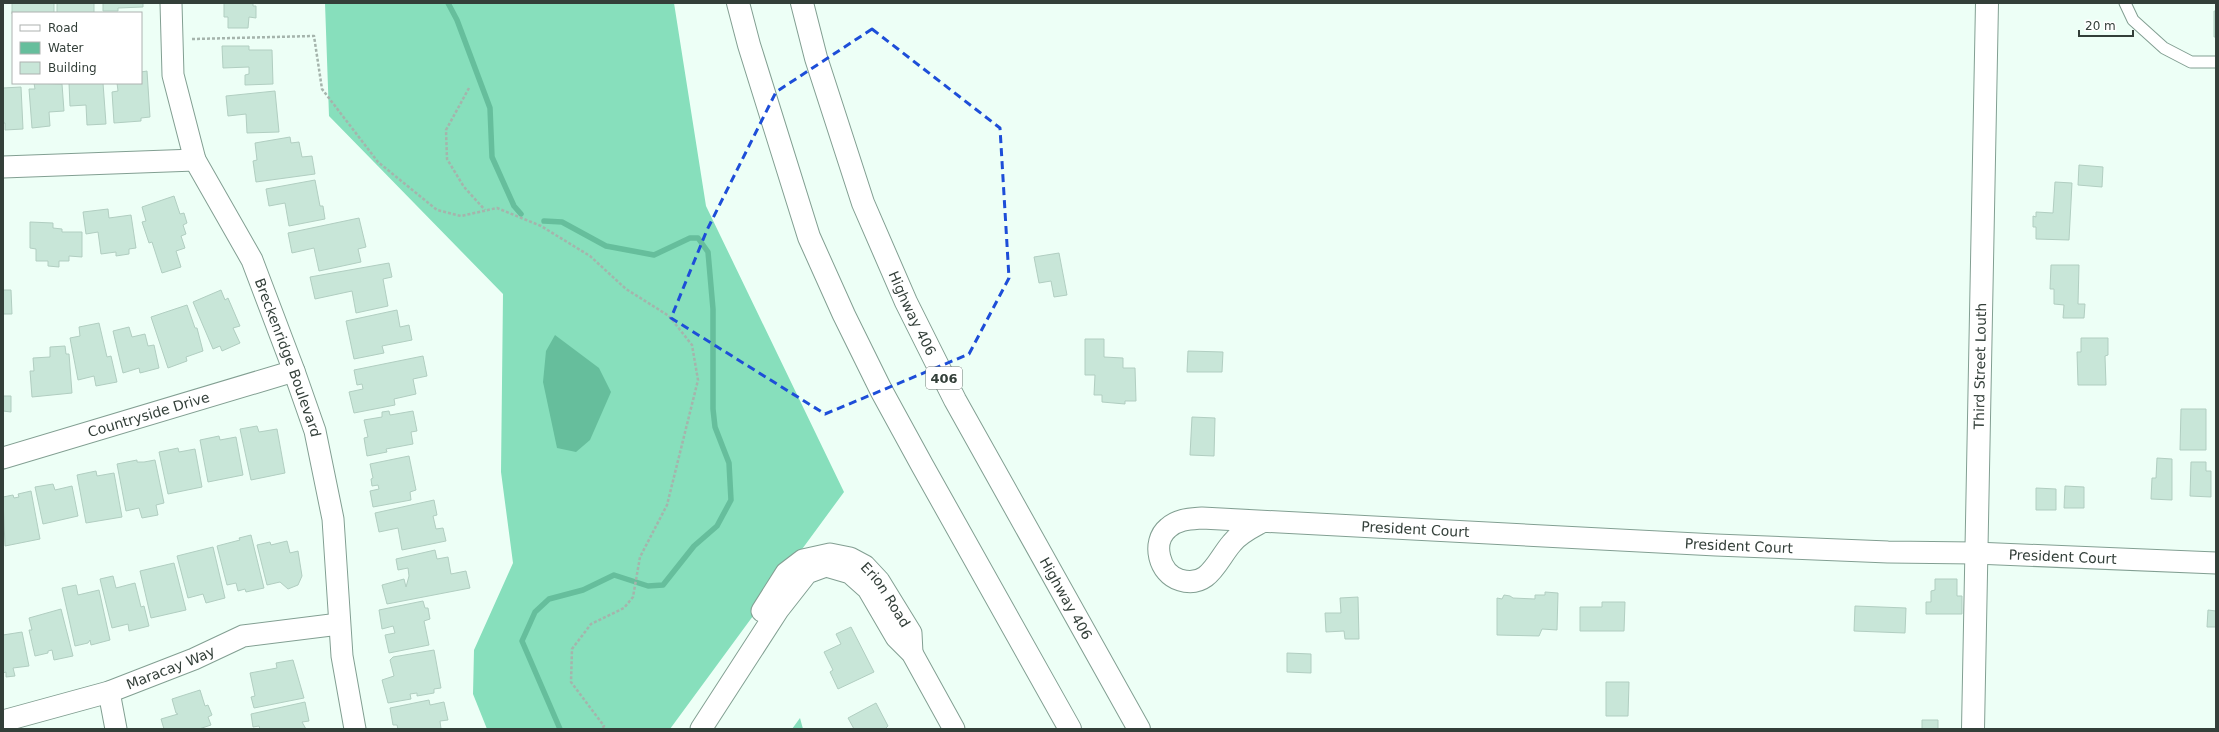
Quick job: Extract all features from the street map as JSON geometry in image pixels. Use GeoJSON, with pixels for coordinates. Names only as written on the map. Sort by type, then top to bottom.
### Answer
{"type":"FeatureCollection","features":[{"type":"Feature","properties":{"kind":"main road"},"geometry":{"type":"LineString","coordinates":[[738,3],[748,45],[809,237],[844,316],[915,452],[1070,729]]}},
{"type":"Feature","properties":{"kind":"main road","name":"Highway 406"},"geometry":{"type":"LineString","coordinates":[[802,3],[816,58],[863,203],[906,302],[955,400],[1139,729]]}},
{"type":"Feature","properties":{"kind":"main road","name":"Third Street Louth"},"geometry":{"type":"LineString","coordinates":[[1973,729],[1975,553],[1987,3]]}},
{"type":"Feature","properties":{"kind":"street","name":"Breckenridge Boulevard"},"geometry":{"type":"LineString","coordinates":[[171,3],[173,75],[195,160],[252,260],[294,370],[315,431],[333,519],[342,656],[355,729]]}},
{"type":"Feature","properties":{"kind":"street"},"geometry":{"type":"LineString","coordinates":[[3,167],[195,160]]}},
{"type":"Feature","properties":{"kind":"street","name":"Countryside Drive"},"geometry":{"type":"LineString","coordinates":[[3,458],[294,370]]}},
{"type":"Feature","properties":{"kind":"street","name":"President Court"},"geometry":{"type":"LineString","coordinates":[[1262,522],[1239,536],[1217,566],[1202,579],[1191,581],[1176,578],[1166,571],[1161,562],[1159,549],[1162,536],[1167,528],[1183,520],[1202,518],[1716,545],[1888,552],[1975,553],[2216,563]]}},
{"type":"Feature","properties":{"kind":"street","name":"Erion Road"},"geometry":{"type":"LineString","coordinates":[[686,729],[786,573],[803,560],[830,554],[850,558],[865,566],[879,581],[911,633],[912,653]]}},
{"type":"Feature","properties":{"kind":"street","name":"Erion Road"},"geometry":{"type":"LineString","coordinates":[[701,729],[778,610],[807,573],[826,566],[850,573],[868,589],[896,637],[912,653]]}},
{"type":"Feature","properties":{"kind":"street","name":"Maracay Way"},"geometry":{"type":"LineString","coordinates":[[3,721],[109,692],[194,659],[243,636],[339,624]]}},
{"type":"Feature","properties":{"kind":"street"},"geometry":{"type":"LineString","coordinates":[[912,653],[954,729]]}},
{"type":"Feature","properties":{"kind":"street"},"geometry":{"type":"LineString","coordinates":[[109,692],[116,729]]}},
{"type":"Feature","properties":{"kind":"lane"},"geometry":{"type":"LineString","coordinates":[[2125,3],[2133,20],[2164,48],[2191,62],[2216,62]]}},
{"type":"Feature","properties":{"kind":"path"},"geometry":{"type":"LineString","coordinates":[[172,40],[314,36],[322,89],[378,162],[437,210],[461,216],[497,208],[541,226],[590,256],[626,289],[669,316],[692,346],[698,380],[667,505],[640,557],[633,597],[624,608],[591,624],[572,649],[571,682],[604,726],[602,729]]}},
{"type":"Feature","properties":{"kind":"path"},"geometry":{"type":"LineString","coordinates":[[469,88],[446,130],[447,158],[464,187],[485,210]]}},
{"type":"Feature","properties":{"kind":"highlighted area"},"geometry":{"type":"Polygon","coordinates":[[[872,29],[1000,128],[1009,278],[969,354],[825,414],[671,318],[707,230],[776,92],[872,29]]]}},
{"type":"Feature","properties":{"kind":"shaded area"},"geometry":{"type":"Polygon","coordinates":[[[325,3],[674,3],[706,206],[844,492],[670,729],[487,729],[473,694],[474,650],[513,563],[501,472],[503,294],[329,116],[325,3]]]}},
{"type":"Feature","properties":{"kind":"shaded area"},"geometry":{"type":"Polygon","coordinates":[[[800,718],[803,729],[792,729],[800,718]]]}},
{"type":"Feature","properties":{"kind":"water"},"geometry":{"type":"Polygon","coordinates":[[[555,335],[599,368],[611,392],[590,440],[576,452],[557,448],[543,382],[546,351],[555,335]]]}},
{"type":"Feature","properties":{"kind":"building"},"geometry":{"type":"Polygon","coordinates":[[[12,3],[54,3],[54,12],[12,12],[12,3]]]}},
{"type":"Feature","properties":{"kind":"building"},"geometry":{"type":"Polygon","coordinates":[[[57,3],[94,3],[94,12],[57,12],[57,3]]]}},
{"type":"Feature","properties":{"kind":"building"},"geometry":{"type":"Polygon","coordinates":[[[103,3],[143,3],[143,7],[118,8],[118,11],[103,11],[103,3]]]}},
{"type":"Feature","properties":{"kind":"building"},"geometry":{"type":"Polygon","coordinates":[[[224,3],[253,3],[253,6],[256,6],[256,18],[249,17],[248,28],[228,28],[228,17],[224,17],[224,3]]]}},
{"type":"Feature","properties":{"kind":"building"},"geometry":{"type":"Polygon","coordinates":[[[2214,11],[2216,11],[2216,37],[2214,37],[2214,11]]]}},
{"type":"Feature","properties":{"kind":"building"},"geometry":{"type":"Polygon","coordinates":[[[222,46],[249,46],[249,50],[272,50],[273,84],[245,85],[245,75],[249,74],[249,67],[223,68],[222,46]]]}},
{"type":"Feature","properties":{"kind":"building"},"geometry":{"type":"Polygon","coordinates":[[[147,71],[150,117],[141,118],[141,121],[114,123],[112,92],[118,91],[117,84],[142,84],[142,72],[147,71]]]}},
{"type":"Feature","properties":{"kind":"building"},"geometry":{"type":"Polygon","coordinates":[[[34,84],[62,84],[64,111],[49,112],[50,126],[32,128],[29,89],[35,89],[34,84]]]}},
{"type":"Feature","properties":{"kind":"building"},"geometry":{"type":"Polygon","coordinates":[[[69,84],[103,84],[106,124],[87,125],[86,105],[70,106],[69,84]]]}},
{"type":"Feature","properties":{"kind":"building"},"geometry":{"type":"Polygon","coordinates":[[[21,87],[23,129],[5,130],[5,123],[3,123],[3,88],[21,87]]]}},
{"type":"Feature","properties":{"kind":"building"},"geometry":{"type":"Polygon","coordinates":[[[275,91],[279,132],[247,133],[246,114],[228,116],[226,96],[275,91]]]}},
{"type":"Feature","properties":{"kind":"building"},"geometry":{"type":"Polygon","coordinates":[[[290,137],[291,143],[299,142],[302,157],[312,156],[315,174],[256,182],[253,161],[257,160],[255,143],[290,137]]]}},
{"type":"Feature","properties":{"kind":"building"},"geometry":{"type":"Polygon","coordinates":[[[2079,165],[2103,167],[2102,187],[2078,185],[2079,165]]]}},
{"type":"Feature","properties":{"kind":"building"},"geometry":{"type":"Polygon","coordinates":[[[315,180],[320,206],[323,206],[325,219],[289,226],[285,203],[269,206],[266,189],[315,180]]]}},
{"type":"Feature","properties":{"kind":"building"},"geometry":{"type":"Polygon","coordinates":[[[2055,182],[2072,183],[2069,240],[2036,239],[2036,227],[2033,227],[2033,216],[2036,217],[2036,212],[2053,213],[2055,182]]]}},
{"type":"Feature","properties":{"kind":"building"},"geometry":{"type":"Polygon","coordinates":[[[174,196],[180,214],[184,213],[187,223],[183,225],[186,234],[181,236],[185,248],[176,251],[181,267],[162,273],[152,242],[149,243],[142,222],[146,221],[142,207],[174,196]]]}},
{"type":"Feature","properties":{"kind":"building"},"geometry":{"type":"Polygon","coordinates":[[[108,209],[109,218],[131,215],[136,248],[129,249],[129,254],[116,256],[116,252],[101,254],[98,232],[86,234],[83,212],[108,209]]]}},
{"type":"Feature","properties":{"kind":"building"},"geometry":{"type":"Polygon","coordinates":[[[359,218],[366,247],[358,249],[361,262],[319,271],[314,248],[292,253],[288,233],[359,218]]]}},
{"type":"Feature","properties":{"kind":"building"},"geometry":{"type":"Polygon","coordinates":[[[30,222],[53,223],[53,228],[62,229],[62,232],[82,232],[82,257],[69,256],[69,261],[59,261],[59,267],[48,266],[48,261],[36,261],[36,249],[30,248],[30,222]]]}},
{"type":"Feature","properties":{"kind":"building"},"geometry":{"type":"Polygon","coordinates":[[[1059,253],[1067,295],[1054,297],[1051,281],[1039,283],[1034,257],[1059,253]]]}},
{"type":"Feature","properties":{"kind":"building"},"geometry":{"type":"Polygon","coordinates":[[[389,263],[392,277],[383,279],[388,306],[356,313],[352,291],[315,299],[310,277],[389,263]]]}},
{"type":"Feature","properties":{"kind":"building"},"geometry":{"type":"Polygon","coordinates":[[[2051,265],[2079,265],[2078,304],[2085,304],[2084,318],[2063,318],[2064,305],[2054,304],[2054,289],[2050,289],[2051,265]]]}},
{"type":"Feature","properties":{"kind":"building"},"geometry":{"type":"Polygon","coordinates":[[[3,290],[11,290],[12,314],[3,314],[3,290]]]}},
{"type":"Feature","properties":{"kind":"building"},"geometry":{"type":"Polygon","coordinates":[[[221,290],[225,300],[228,298],[240,326],[233,328],[240,343],[222,351],[220,346],[213,349],[193,302],[221,290]]]}},
{"type":"Feature","properties":{"kind":"building"},"geometry":{"type":"Polygon","coordinates":[[[187,305],[195,328],[197,328],[203,351],[186,357],[187,361],[168,368],[151,317],[187,305]]]}},
{"type":"Feature","properties":{"kind":"building"},"geometry":{"type":"Polygon","coordinates":[[[397,310],[400,327],[409,325],[412,340],[382,346],[384,353],[354,359],[346,321],[397,310]]]}},
{"type":"Feature","properties":{"kind":"building"},"geometry":{"type":"Polygon","coordinates":[[[99,323],[107,357],[111,356],[117,382],[96,386],[94,376],[78,380],[70,338],[80,336],[79,327],[99,323]]]}},
{"type":"Feature","properties":{"kind":"building"},"geometry":{"type":"Polygon","coordinates":[[[129,327],[132,337],[145,334],[148,346],[154,345],[159,368],[140,373],[139,368],[123,373],[113,331],[129,327]]]}},
{"type":"Feature","properties":{"kind":"building"},"geometry":{"type":"Polygon","coordinates":[[[2081,338],[2108,338],[2108,355],[2105,356],[2106,385],[2078,385],[2077,352],[2081,352],[2081,338]]]}},
{"type":"Feature","properties":{"kind":"building"},"geometry":{"type":"Polygon","coordinates":[[[1085,339],[1104,339],[1104,357],[1123,358],[1123,368],[1135,368],[1136,401],[1125,401],[1125,404],[1102,402],[1102,395],[1094,395],[1095,375],[1085,375],[1085,339]]]}},
{"type":"Feature","properties":{"kind":"building"},"geometry":{"type":"Polygon","coordinates":[[[65,346],[66,354],[69,354],[72,393],[32,397],[30,371],[34,371],[33,358],[50,357],[50,347],[65,346]]]}},
{"type":"Feature","properties":{"kind":"building"},"geometry":{"type":"Polygon","coordinates":[[[1188,351],[1223,352],[1222,372],[1187,372],[1188,351]]]}},
{"type":"Feature","properties":{"kind":"building"},"geometry":{"type":"Polygon","coordinates":[[[423,356],[427,376],[413,379],[416,394],[394,399],[395,405],[354,413],[349,392],[363,389],[362,384],[357,385],[354,370],[423,356]]]}},
{"type":"Feature","properties":{"kind":"building"},"geometry":{"type":"Polygon","coordinates":[[[3,396],[11,396],[11,412],[3,411],[3,396]]]}},
{"type":"Feature","properties":{"kind":"building"},"geometry":{"type":"Polygon","coordinates":[[[2181,409],[2206,409],[2206,450],[2180,450],[2181,409]]]}},
{"type":"Feature","properties":{"kind":"building"},"geometry":{"type":"Polygon","coordinates":[[[389,411],[390,415],[413,411],[417,431],[411,432],[413,444],[386,449],[387,452],[367,456],[364,438],[368,437],[364,420],[382,417],[382,412],[389,411]]]}},
{"type":"Feature","properties":{"kind":"building"},"geometry":{"type":"Polygon","coordinates":[[[1192,417],[1215,418],[1214,456],[1190,455],[1192,417]]]}},
{"type":"Feature","properties":{"kind":"building"},"geometry":{"type":"Polygon","coordinates":[[[257,426],[259,432],[277,429],[285,473],[251,480],[240,429],[257,426]]]}},
{"type":"Feature","properties":{"kind":"building"},"geometry":{"type":"Polygon","coordinates":[[[219,436],[220,440],[236,437],[243,475],[208,482],[200,440],[219,436]]]}},
{"type":"Feature","properties":{"kind":"building"},"geometry":{"type":"Polygon","coordinates":[[[178,448],[179,452],[195,449],[202,487],[168,494],[159,452],[178,448]]]}},
{"type":"Feature","properties":{"kind":"building"},"geometry":{"type":"Polygon","coordinates":[[[409,456],[416,490],[410,492],[411,500],[373,507],[370,491],[379,489],[378,485],[372,486],[371,479],[373,478],[370,464],[409,456]]]}},
{"type":"Feature","properties":{"kind":"building"},"geometry":{"type":"Polygon","coordinates":[[[2157,458],[2172,459],[2172,500],[2151,499],[2152,478],[2156,478],[2157,458]]]}},
{"type":"Feature","properties":{"kind":"building"},"geometry":{"type":"Polygon","coordinates":[[[137,460],[137,462],[144,462],[155,460],[164,503],[156,505],[158,515],[142,518],[139,508],[126,511],[117,464],[137,460]]]}},
{"type":"Feature","properties":{"kind":"building"},"geometry":{"type":"Polygon","coordinates":[[[2191,462],[2206,462],[2206,471],[2211,471],[2211,497],[2190,496],[2191,462]]]}},
{"type":"Feature","properties":{"kind":"building"},"geometry":{"type":"Polygon","coordinates":[[[96,471],[97,476],[114,473],[122,517],[86,523],[77,475],[96,471]]]}},
{"type":"Feature","properties":{"kind":"building"},"geometry":{"type":"Polygon","coordinates":[[[53,484],[55,490],[72,486],[78,516],[43,524],[35,487],[53,484]]]}},
{"type":"Feature","properties":{"kind":"building"},"geometry":{"type":"Polygon","coordinates":[[[2065,486],[2084,487],[2084,508],[2064,508],[2065,486]]]}},
{"type":"Feature","properties":{"kind":"building"},"geometry":{"type":"Polygon","coordinates":[[[2036,488],[2056,489],[2056,510],[2036,510],[2036,488]]]}},
{"type":"Feature","properties":{"kind":"building"},"geometry":{"type":"Polygon","coordinates":[[[31,491],[40,539],[5,546],[3,497],[13,495],[14,498],[19,497],[18,494],[31,491]]]}},
{"type":"Feature","properties":{"kind":"building"},"geometry":{"type":"Polygon","coordinates":[[[434,500],[437,515],[433,516],[436,529],[443,528],[446,541],[402,550],[398,528],[379,532],[375,513],[434,500]]]}},
{"type":"Feature","properties":{"kind":"building"},"geometry":{"type":"Polygon","coordinates":[[[251,535],[264,588],[246,592],[245,589],[238,591],[236,583],[227,585],[217,546],[240,540],[239,538],[251,535]]]}},
{"type":"Feature","properties":{"kind":"building"},"geometry":{"type":"Polygon","coordinates":[[[287,541],[290,553],[298,551],[302,576],[298,585],[288,589],[280,582],[267,585],[257,545],[270,542],[271,545],[287,541]]]}},
{"type":"Feature","properties":{"kind":"building"},"geometry":{"type":"Polygon","coordinates":[[[213,547],[225,598],[206,603],[203,594],[188,598],[177,556],[213,547]]]}},
{"type":"Feature","properties":{"kind":"building"},"geometry":{"type":"Polygon","coordinates":[[[435,550],[437,559],[448,557],[451,574],[466,571],[470,588],[387,604],[382,585],[404,579],[406,587],[409,576],[408,568],[398,570],[396,559],[435,550]]]}},
{"type":"Feature","properties":{"kind":"building"},"geometry":{"type":"Polygon","coordinates":[[[174,563],[186,610],[151,618],[140,571],[174,563]]]}},
{"type":"Feature","properties":{"kind":"building"},"geometry":{"type":"Polygon","coordinates":[[[113,576],[116,588],[135,583],[141,607],[144,606],[149,626],[129,631],[128,624],[112,628],[100,579],[113,576]]]}},
{"type":"Feature","properties":{"kind":"building"},"geometry":{"type":"Polygon","coordinates":[[[1935,579],[1957,579],[1957,596],[1962,596],[1962,614],[1926,614],[1926,602],[1931,602],[1931,591],[1935,590],[1935,579]]]}},
{"type":"Feature","properties":{"kind":"building"},"geometry":{"type":"Polygon","coordinates":[[[76,585],[78,595],[99,590],[110,640],[91,645],[90,640],[88,643],[75,646],[62,588],[76,585]]]}},
{"type":"Feature","properties":{"kind":"building"},"geometry":{"type":"Polygon","coordinates":[[[1545,592],[1558,593],[1557,630],[1542,629],[1539,636],[1497,635],[1497,598],[1502,599],[1504,595],[1513,598],[1535,599],[1535,595],[1545,595],[1545,592]]]}},
{"type":"Feature","properties":{"kind":"building"},"geometry":{"type":"Polygon","coordinates":[[[1358,597],[1359,639],[1345,639],[1344,631],[1326,632],[1325,613],[1341,613],[1340,598],[1358,597]]]}},
{"type":"Feature","properties":{"kind":"building"},"geometry":{"type":"Polygon","coordinates":[[[423,601],[425,608],[428,608],[430,619],[424,621],[429,645],[389,653],[385,635],[395,633],[393,626],[382,629],[379,610],[423,601]]]}},
{"type":"Feature","properties":{"kind":"building"},"geometry":{"type":"Polygon","coordinates":[[[1602,602],[1625,602],[1624,631],[1580,631],[1580,607],[1602,607],[1602,602]]]}},
{"type":"Feature","properties":{"kind":"building"},"geometry":{"type":"Polygon","coordinates":[[[1855,606],[1906,608],[1905,633],[1854,631],[1855,606]]]}},
{"type":"Feature","properties":{"kind":"building"},"geometry":{"type":"Polygon","coordinates":[[[61,609],[73,656],[54,660],[52,650],[48,651],[48,653],[35,656],[29,630],[32,630],[29,618],[61,609]]]}},
{"type":"Feature","properties":{"kind":"building"},"geometry":{"type":"Polygon","coordinates":[[[2208,610],[2216,611],[2216,627],[2207,627],[2208,610]]]}},
{"type":"Feature","properties":{"kind":"building"},"geometry":{"type":"Polygon","coordinates":[[[851,627],[874,672],[838,689],[830,672],[833,670],[824,652],[841,644],[836,634],[851,627]]]}},
{"type":"Feature","properties":{"kind":"building"},"geometry":{"type":"Polygon","coordinates":[[[22,632],[29,666],[13,668],[15,676],[6,677],[6,672],[3,673],[3,635],[22,632]]]}},
{"type":"Feature","properties":{"kind":"building"},"geometry":{"type":"Polygon","coordinates":[[[434,650],[441,688],[434,689],[434,693],[417,696],[417,693],[410,694],[411,699],[388,703],[382,680],[394,676],[390,660],[393,657],[434,650]]]}},
{"type":"Feature","properties":{"kind":"building"},"geometry":{"type":"Polygon","coordinates":[[[1287,653],[1311,654],[1311,673],[1287,672],[1287,653]]]}},
{"type":"Feature","properties":{"kind":"building"},"geometry":{"type":"Polygon","coordinates":[[[293,660],[304,698],[254,708],[251,697],[255,696],[250,673],[277,668],[276,663],[293,660]]]}},
{"type":"Feature","properties":{"kind":"building"},"geometry":{"type":"Polygon","coordinates":[[[1606,682],[1629,682],[1628,716],[1606,716],[1606,682]]]}},
{"type":"Feature","properties":{"kind":"building"},"geometry":{"type":"Polygon","coordinates":[[[200,690],[205,706],[208,705],[212,715],[208,717],[211,725],[199,729],[164,729],[161,719],[178,714],[176,713],[172,699],[200,690]]]}},
{"type":"Feature","properties":{"kind":"building"},"geometry":{"type":"Polygon","coordinates":[[[429,700],[430,705],[444,702],[448,720],[440,721],[441,729],[398,729],[397,725],[393,725],[390,708],[429,700]]]}},
{"type":"Feature","properties":{"kind":"building"},"geometry":{"type":"Polygon","coordinates":[[[305,702],[309,721],[302,722],[306,729],[260,729],[259,726],[253,727],[251,714],[305,702]]]}},
{"type":"Feature","properties":{"kind":"building"},"geometry":{"type":"Polygon","coordinates":[[[876,703],[888,726],[885,729],[854,729],[848,718],[876,703]]]}},
{"type":"Feature","properties":{"kind":"building"},"geometry":{"type":"Polygon","coordinates":[[[1922,720],[1938,720],[1938,729],[1922,729],[1922,720]]]}},
{"type":"Feature","properties":{"kind":"waterway"},"geometry":{"type":"LineString","coordinates":[[448,3],[457,20],[490,108],[492,157],[514,206],[521,214]]}},
{"type":"Feature","properties":{"kind":"waterway"},"geometry":{"type":"LineString","coordinates":[[544,221],[562,222],[606,246],[654,255],[690,238],[698,238],[708,252],[713,309],[713,409],[715,427],[729,463],[731,500],[717,526],[694,546],[663,585],[648,586],[614,575],[583,590],[549,599],[535,612],[522,641],[560,729]]}}]}
